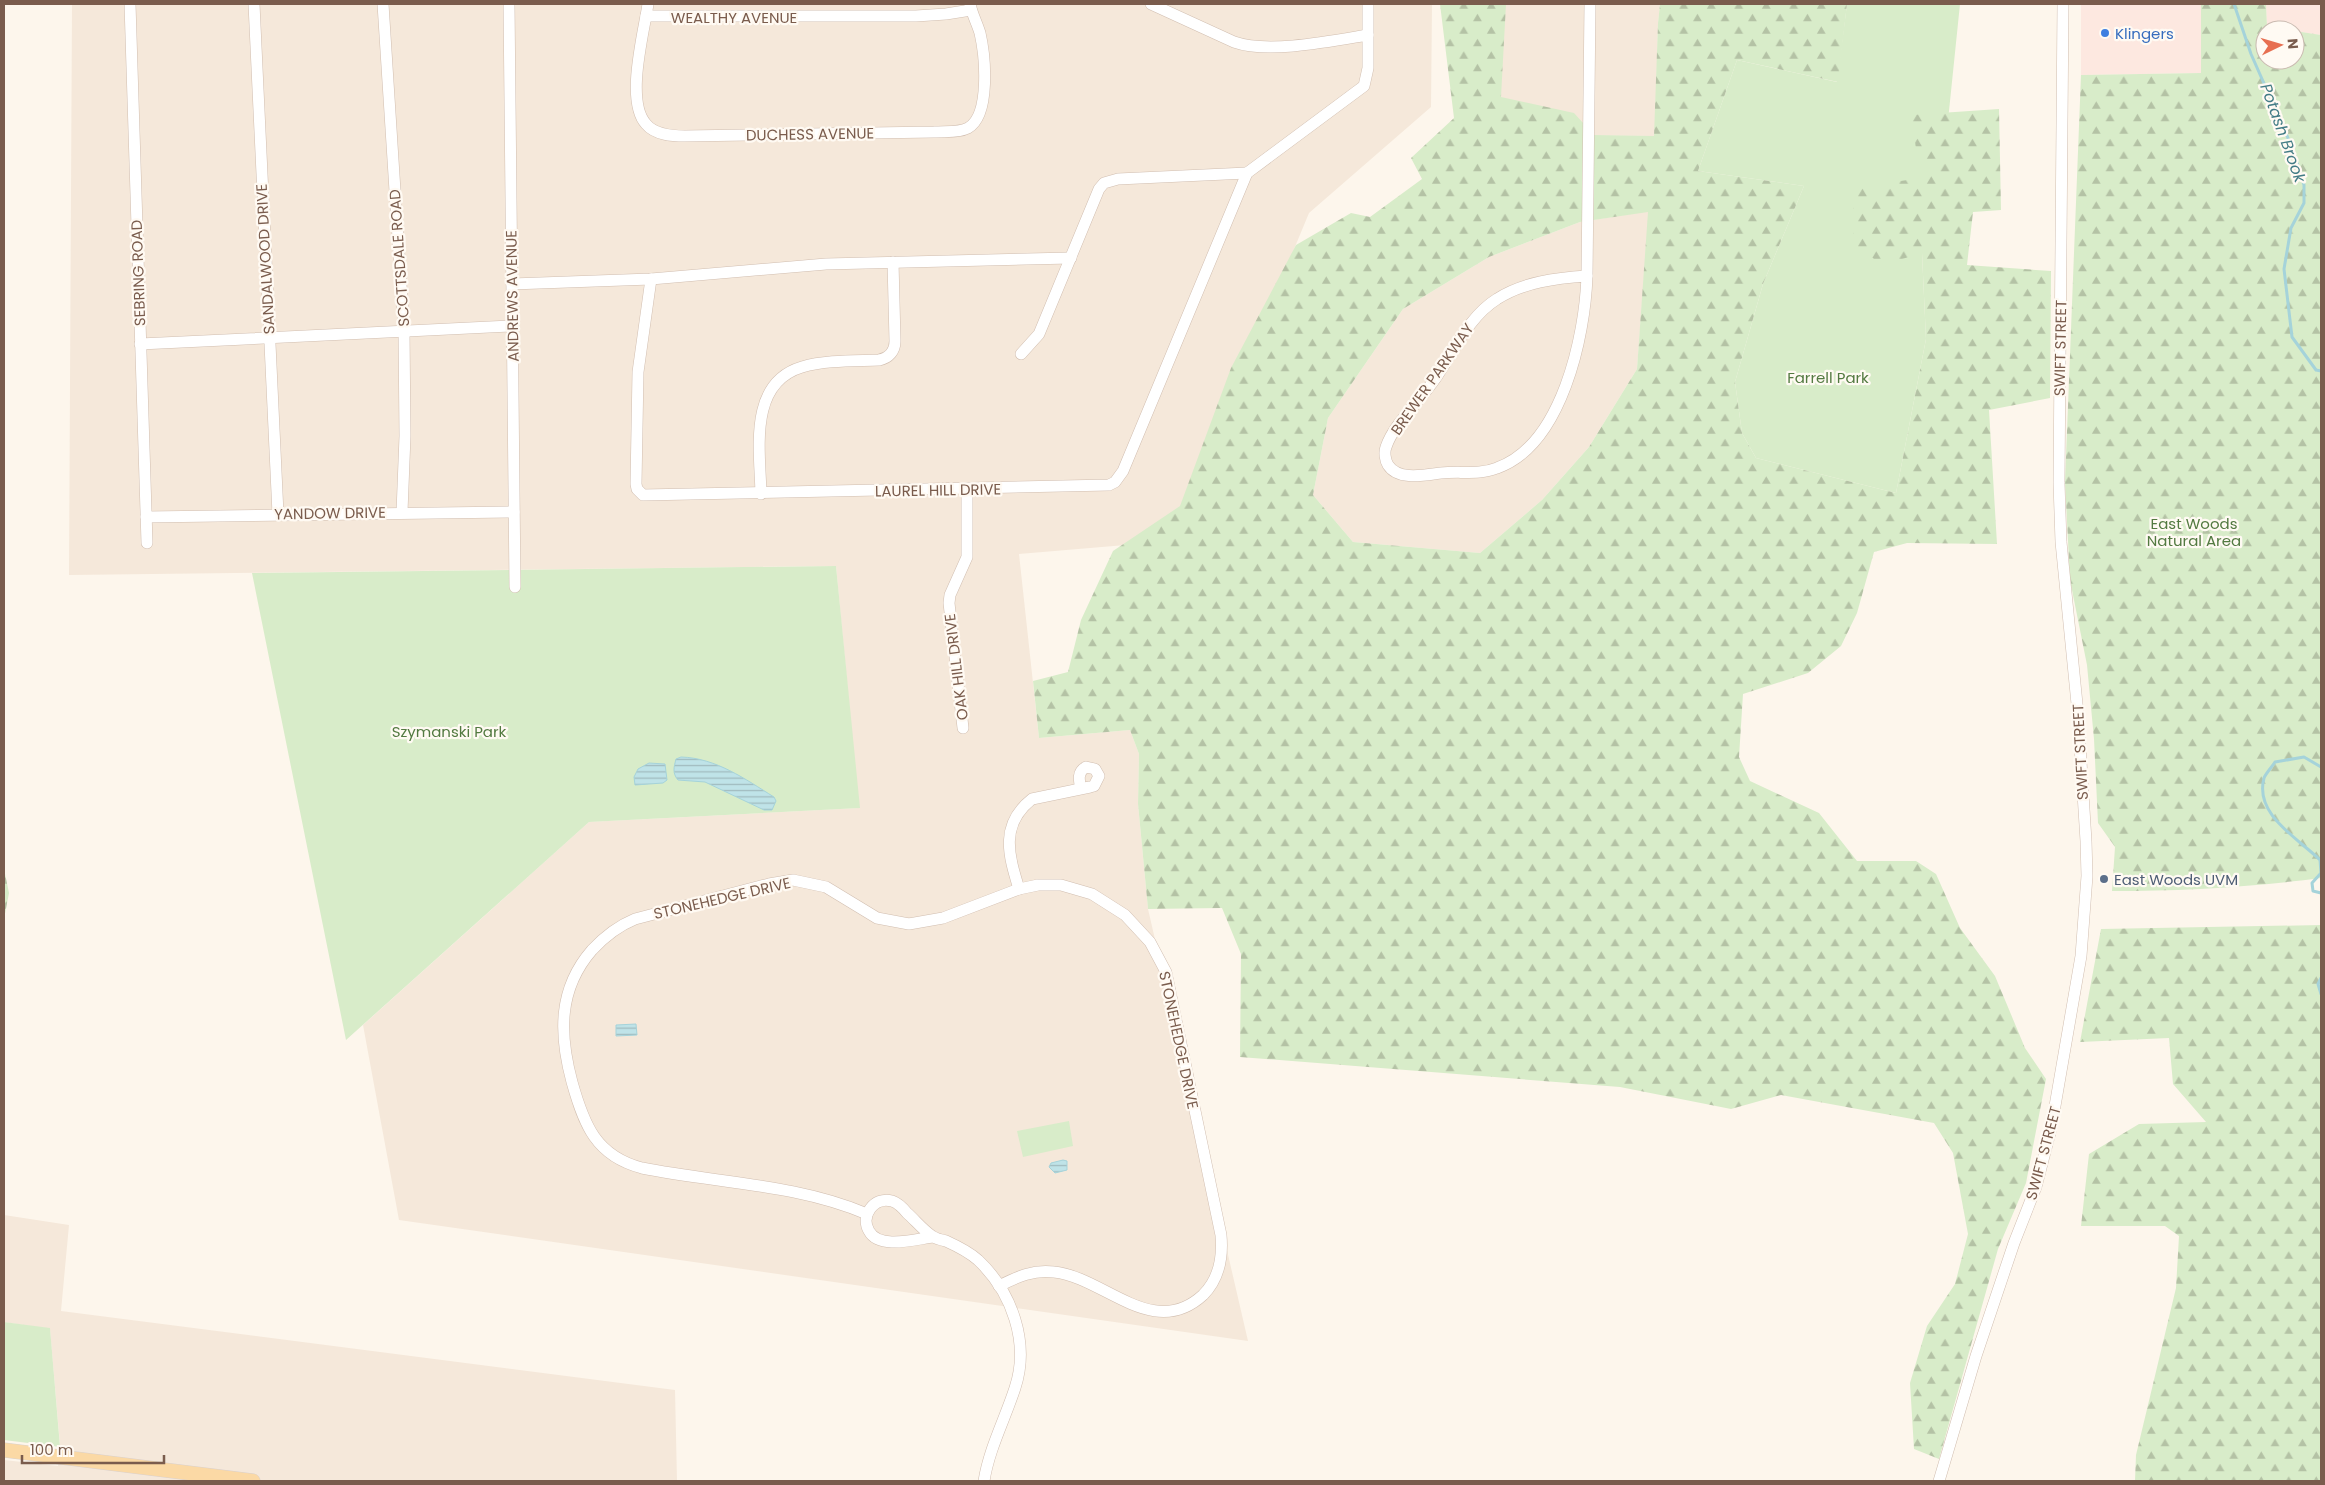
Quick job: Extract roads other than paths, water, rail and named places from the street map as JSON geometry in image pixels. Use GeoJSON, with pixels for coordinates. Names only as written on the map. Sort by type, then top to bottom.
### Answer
{"type":"FeatureCollection","features":[{"type":"Feature","properties":{"kind":"main road"},"geometry":{"type":"LineString","coordinates":[[4,1450],[254,1481]]}},
{"type":"Feature","properties":{"kind":"street","name":"SEBRING ROAD"},"geometry":{"type":"LineString","coordinates":[[130,4],[147,543]]}},
{"type":"Feature","properties":{"kind":"street","name":"SANDALWOOD DRIVE"},"geometry":{"type":"LineString","coordinates":[[254,4],[257,110],[278,514]]}},
{"type":"Feature","properties":{"kind":"street","name":"SCOTTSDALE ROAD"},"geometry":{"type":"LineString","coordinates":[[383,4],[404,331],[405,436],[402,512]]}},
{"type":"Feature","properties":{"kind":"street","name":"ANDREWS AVENUE"},"geometry":{"type":"LineString","coordinates":[[508,4],[515,587]]}},
{"type":"Feature","properties":{"kind":"street"},"geometry":{"type":"LineString","coordinates":[[646,16],[648,4]]}},
{"type":"Feature","properties":{"kind":"street"},"geometry":{"type":"LineString","coordinates":[[1151,4],[1234,42],[1248,46],[1304,45],[1368,35]]}},
{"type":"Feature","properties":{"kind":"street"},"geometry":{"type":"LineString","coordinates":[[1022,354],[1039,334],[1099,189],[1104,183],[1118,179],[1247,172],[1364,86],[1368,75],[1368,4]]}},
{"type":"Feature","properties":{"kind":"street","name":"BREWER PARKWAY"},"geometry":{"type":"LineString","coordinates":[[1588,276],[1561,278],[1517,289],[1497,299],[1480,311],[1434,380],[1395,431],[1386,447],[1387,464],[1394,472],[1405,476],[1496,469],[1516,459],[1532,446],[1560,399],[1580,342],[1585,317],[1588,276],[1590,4]]}},
{"type":"Feature","properties":{"kind":"street","name":"SWIFT STREET"},"geometry":{"type":"LineString","coordinates":[[1939,1481],[1976,1356],[2014,1243],[2036,1187],[2052,1129],[2081,947],[2086,876],[2086,842],[2078,714],[2061,542],[2059,483],[2063,4]]}},
{"type":"Feature","properties":{"kind":"street","name":"WEALTHY AVENUE"},"geometry":{"type":"LineString","coordinates":[[646,16],[916,16],[946,14],[971,7]]}},
{"type":"Feature","properties":{"kind":"street","name":"DUCHESS AVENUE"},"geometry":{"type":"LineString","coordinates":[[646,16],[638,53],[637,94],[640,115],[646,124],[654,130],[670,135],[685,136],[934,132],[967,128],[978,118],[983,91],[983,49],[971,7]]}},
{"type":"Feature","properties":{"kind":"street","name":"LAUREL HILL DRIVE"},"geometry":{"type":"LineString","coordinates":[[651,279],[638,372],[637,489],[640,493],[649,496],[1108,486],[1118,479],[1247,172]]}},
{"type":"Feature","properties":{"kind":"street"},"geometry":{"type":"LineString","coordinates":[[512,284],[651,279],[807,265],[1071,258]]}},
{"type":"Feature","properties":{"kind":"street"},"geometry":{"type":"LineString","coordinates":[[761,494],[760,419],[766,399],[777,383],[788,373],[802,367],[879,360],[886,358],[892,352],[895,340],[893,262]]}},
{"type":"Feature","properties":{"kind":"street"},"geometry":{"type":"LineString","coordinates":[[140,344],[512,326]]}},
{"type":"Feature","properties":{"kind":"street","name":"OAK HILL DRIVE"},"geometry":{"type":"LineString","coordinates":[[963,728],[949,599],[967,557],[967,490]]}},
{"type":"Feature","properties":{"kind":"street","name":"YANDOW DRIVE"},"geometry":{"type":"LineString","coordinates":[[146,517],[402,512],[514,512]]}},
{"type":"Feature","properties":{"kind":"street"},"geometry":{"type":"LineString","coordinates":[[1019,889],[1008,847],[1009,836],[1014,823],[1032,799],[1081,789]]}},
{"type":"Feature","properties":{"kind":"street","name":"STONEHEDGE DRIVE"},"geometry":{"type":"LineString","coordinates":[[867,1214],[839,1202],[811,1195],[642,1168],[626,1163],[606,1150],[587,1128],[582,1117],[565,1054],[563,1012],[574,976],[598,944],[624,923],[652,914],[775,883],[798,880],[826,886],[877,918],[909,924],[949,916],[1019,889],[1038,885],[1061,885],[1092,894],[1130,920],[1150,942],[1162,960],[1221,1235],[1221,1254],[1217,1274],[1207,1290],[1186,1306],[1167,1311],[1141,1308],[1069,1276],[1053,1272],[1024,1274],[999,1286]]}},
{"type":"Feature","properties":{"kind":"street"},"geometry":{"type":"LineString","coordinates":[[933,1237],[887,1242],[878,1240],[871,1235],[867,1227],[867,1214],[879,1202],[891,1201],[899,1205],[933,1237],[973,1256],[999,1286],[1010,1304],[1016,1323],[1020,1363],[1015,1387],[991,1451],[984,1481]]}},
{"type":"Feature","properties":{"kind":"water"},"geometry":{"type":"Polygon","coordinates":[[[681,757],[694,758],[718,765],[741,777],[774,797],[776,801],[772,810],[764,810],[705,782],[678,780],[674,767],[676,759],[681,757]]]}},
{"type":"Feature","properties":{"kind":"water"},"geometry":{"type":"Polygon","coordinates":[[[649,763],[665,764],[667,780],[663,783],[635,785],[634,777],[638,769],[649,763]]]}},
{"type":"Feature","properties":{"kind":"water"},"geometry":{"type":"Polygon","coordinates":[[[636,1024],[637,1035],[616,1036],[616,1025],[636,1024]]]}},
{"type":"Feature","properties":{"kind":"water"},"geometry":{"type":"Polygon","coordinates":[[[1067,1161],[1067,1170],[1055,1173],[1049,1167],[1051,1163],[1067,1161]]]}},
{"type":"Feature","properties":{"kind":"waterway","name":"Potash Brook"},"geometry":{"type":"LineString","coordinates":[[2234,4],[2251,54],[2292,147],[2304,185],[2304,203],[2291,228],[2284,269],[2292,337],[2316,370],[2321,371]]}},
{"type":"Feature","properties":{"kind":"waterway","name":"Potash Brook"},"geometry":{"type":"LineString","coordinates":[[2321,767],[2304,757],[2275,762],[2264,778],[2263,791],[2265,803],[2280,825],[2320,860],[2321,873],[2312,883],[2313,891],[2321,893]]}},
{"type":"Feature","properties":{"kind":"waterway","name":"Potash Brook"},"geometry":{"type":"LineString","coordinates":[[2321,978],[2318,984],[2321,994]]}},
{"type":"Feature","properties":{"kind":"place","name":"Klingers"},"geometry":{"type":"Point","coordinates":[2105,33]}},
{"type":"Feature","properties":{"kind":"place","name":"East Woods UVM"},"geometry":{"type":"Point","coordinates":[2104,879]}},
{"type":"Feature","properties":{"kind":"park label","name":"Farrell Park"},"geometry":{"type":"Point","coordinates":[1828,377]}},
{"type":"Feature","properties":{"kind":"park label","name":"East Woods Natural Area"},"geometry":{"type":"Point","coordinates":[2194,532]}},
{"type":"Feature","properties":{"kind":"park label","name":"Szymanski Park"},"geometry":{"type":"Point","coordinates":[449,731]}}]}
